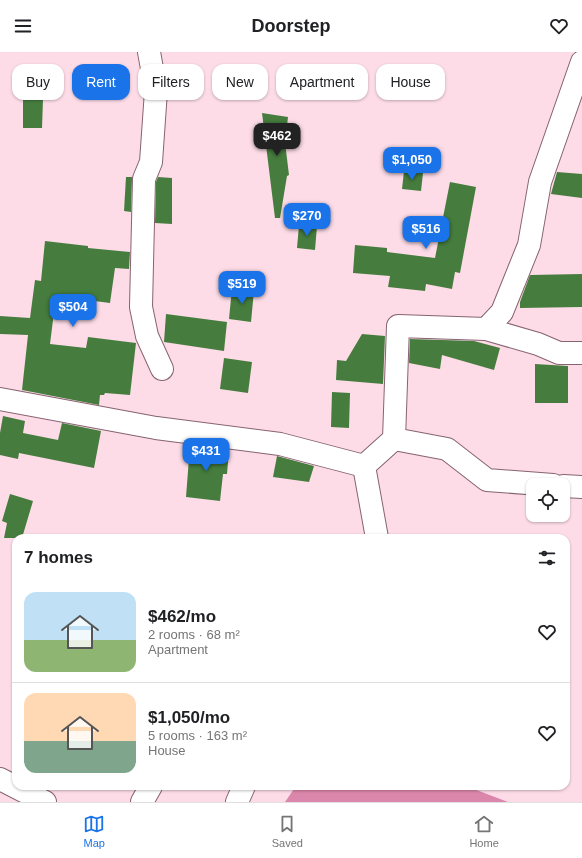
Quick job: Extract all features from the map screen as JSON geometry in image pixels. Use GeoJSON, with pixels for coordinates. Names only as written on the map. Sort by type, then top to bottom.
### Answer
{"type":"FeatureCollection","features":[{"type":"Feature","properties":{"kind":"street"},"geometry":{"type":"LineString","coordinates":[[149,52],[156,91],[151,162],[144,178],[141,307],[147,336],[162,369]]}},
{"type":"Feature","properties":{"kind":"street"},"geometry":{"type":"LineString","coordinates":[[486,329],[502,312],[529,245],[540,182],[582,62]]}},
{"type":"Feature","properties":{"kind":"street"},"geometry":{"type":"LineString","coordinates":[[364,466],[394,439],[398,326],[486,329],[538,344],[559,353],[582,353]]}},
{"type":"Feature","properties":{"kind":"street"},"geometry":{"type":"LineString","coordinates":[[0,399],[156,428],[280,444],[364,466]]}},
{"type":"Feature","properties":{"kind":"street"},"geometry":{"type":"LineString","coordinates":[[394,439],[447,449],[487,480],[526,483]]}},
{"type":"Feature","properties":{"kind":"street"},"geometry":{"type":"LineString","coordinates":[[364,466],[376,534]]}},
{"type":"Feature","properties":{"kind":"street"},"geometry":{"type":"LineString","coordinates":[[570,486],[582,487]]}},
{"type":"Feature","properties":{"kind":"street"},"geometry":{"type":"LineString","coordinates":[[0,779],[12,785]]}},
{"type":"Feature","properties":{"kind":"street"},"geometry":{"type":"LineString","coordinates":[[22,790],[45,802]]}},
{"type":"Feature","properties":{"kind":"street"},"geometry":{"type":"LineString","coordinates":[[142,802],[148,790]]}},
{"type":"Feature","properties":{"kind":"street"},"geometry":{"type":"LineString","coordinates":[[237,802],[242,790]]}},
{"type":"Feature","properties":{"kind":"shaded area"},"geometry":{"type":"Polygon","coordinates":[[[293,790],[476,790],[508,802],[285,802],[293,790]]]}},
{"type":"Feature","properties":{"kind":"building"},"geometry":{"type":"Polygon","coordinates":[[[23,100],[43,100],[42,128],[23,128],[23,100]]]}},
{"type":"Feature","properties":{"kind":"building"},"geometry":{"type":"Polygon","coordinates":[[[262,113],[288,117],[286,135],[284,134],[289,175],[287,176],[280,218],[275,218],[262,113]]]}},
{"type":"Feature","properties":{"kind":"building"},"geometry":{"type":"Polygon","coordinates":[[[404,171],[423,173],[421,191],[402,189],[404,171]]]}},
{"type":"Feature","properties":{"kind":"building"},"geometry":{"type":"Polygon","coordinates":[[[557,172],[582,174],[582,198],[551,194],[557,172]]]}},
{"type":"Feature","properties":{"kind":"building"},"geometry":{"type":"Polygon","coordinates":[[[126,177],[132,177],[131,212],[124,211],[126,177]]]}},
{"type":"Feature","properties":{"kind":"building"},"geometry":{"type":"Polygon","coordinates":[[[158,177],[172,178],[172,224],[155,223],[156,182],[158,177]]]}},
{"type":"Feature","properties":{"kind":"building"},"geometry":{"type":"Polygon","coordinates":[[[450,182],[476,187],[460,273],[455,272],[452,289],[426,284],[425,291],[388,287],[390,276],[353,273],[355,245],[387,248],[387,252],[435,258],[450,182]]]}},
{"type":"Feature","properties":{"kind":"building"},"geometry":{"type":"Polygon","coordinates":[[[299,225],[317,226],[315,250],[297,248],[299,225]]]}},
{"type":"Feature","properties":{"kind":"building"},"geometry":{"type":"Polygon","coordinates":[[[45,241],[88,246],[88,248],[130,252],[129,269],[115,268],[110,303],[56,296],[50,344],[86,348],[88,337],[136,343],[130,395],[105,393],[104,395],[100,395],[99,405],[22,390],[28,335],[0,334],[0,316],[30,318],[35,280],[41,281],[45,241]]]}},
{"type":"Feature","properties":{"kind":"building"},"geometry":{"type":"Polygon","coordinates":[[[582,274],[582,307],[520,308],[520,302],[530,275],[582,274]]]}},
{"type":"Feature","properties":{"kind":"building"},"geometry":{"type":"Polygon","coordinates":[[[232,288],[254,290],[251,322],[229,319],[232,288]]]}},
{"type":"Feature","properties":{"kind":"building"},"geometry":{"type":"Polygon","coordinates":[[[166,314],[227,322],[224,351],[164,342],[166,314]]]}},
{"type":"Feature","properties":{"kind":"building"},"geometry":{"type":"Polygon","coordinates":[[[362,334],[385,336],[383,384],[336,380],[337,360],[346,361],[362,334]]]}},
{"type":"Feature","properties":{"kind":"building"},"geometry":{"type":"Polygon","coordinates":[[[410,339],[474,341],[500,348],[494,370],[442,355],[440,369],[409,363],[410,339]]]}},
{"type":"Feature","properties":{"kind":"building"},"geometry":{"type":"Polygon","coordinates":[[[224,358],[252,362],[248,393],[220,389],[224,358]]]}},
{"type":"Feature","properties":{"kind":"building"},"geometry":{"type":"Polygon","coordinates":[[[535,364],[568,366],[568,403],[535,403],[535,364]]]}},
{"type":"Feature","properties":{"kind":"building"},"geometry":{"type":"Polygon","coordinates":[[[332,392],[350,393],[349,428],[331,427],[332,392]]]}},
{"type":"Feature","properties":{"kind":"building"},"geometry":{"type":"Polygon","coordinates":[[[3,416],[25,421],[23,433],[58,440],[62,423],[101,431],[94,468],[19,453],[18,459],[0,455],[0,433],[3,416]]]}},
{"type":"Feature","properties":{"kind":"building"},"geometry":{"type":"Polygon","coordinates":[[[190,445],[229,450],[227,474],[223,474],[220,501],[186,497],[190,445]]]}},
{"type":"Feature","properties":{"kind":"building"},"geometry":{"type":"Polygon","coordinates":[[[277,456],[314,466],[309,482],[273,477],[277,456]]]}},
{"type":"Feature","properties":{"kind":"building"},"geometry":{"type":"Polygon","coordinates":[[[10,494],[33,501],[23,534],[12,534],[12,538],[4,538],[7,523],[2,521],[10,494]]]}}]}
